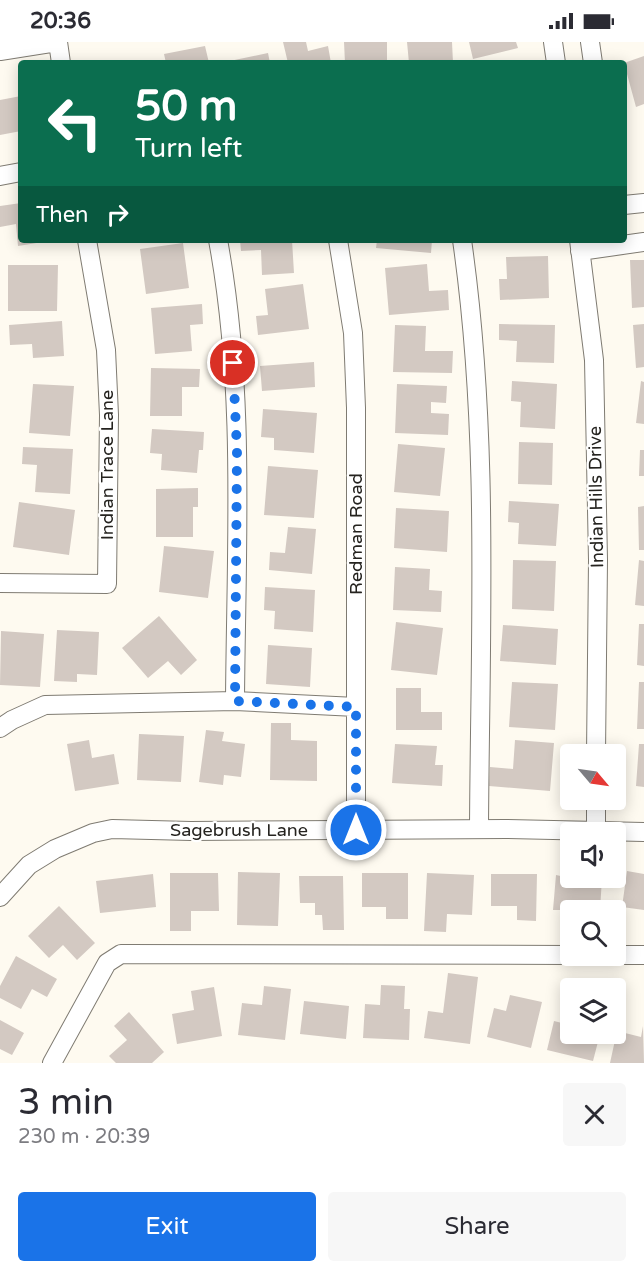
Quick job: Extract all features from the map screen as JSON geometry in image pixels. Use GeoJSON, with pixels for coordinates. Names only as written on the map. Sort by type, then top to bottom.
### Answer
{"type":"FeatureCollection","features":[{"type":"Feature","properties":{"kind":"street"},"geometry":{"type":"LineString","coordinates":[[0,51],[58,42],[61,60]]}},
{"type":"Feature","properties":{"kind":"street"},"geometry":{"type":"LineString","coordinates":[[553,42],[556,60]]}},
{"type":"Feature","properties":{"kind":"street"},"geometry":{"type":"LineString","coordinates":[[590,42],[593,60]]}},
{"type":"Feature","properties":{"kind":"street"},"geometry":{"type":"LineString","coordinates":[[0,176],[18,173]]}},
{"type":"Feature","properties":{"kind":"street"},"geometry":{"type":"LineString","coordinates":[[627,205],[644,203]]}},
{"type":"Feature","properties":{"kind":"street"},"geometry":{"type":"LineString","coordinates":[[627,243],[644,242]]}},
{"type":"Feature","properties":{"kind":"street","name":"Indian Trace Lane"},"geometry":{"type":"LineString","coordinates":[[0,583],[107,584],[109,415],[106,350],[88,243]]}},
{"type":"Feature","properties":{"kind":"street"},"geometry":{"type":"LineString","coordinates":[[218,243],[232,341],[237,450],[235,701]]}},
{"type":"Feature","properties":{"kind":"street","name":"Redman Road"},"geometry":{"type":"LineString","coordinates":[[338,243],[353,333],[356,408],[356,830]]}},
{"type":"Feature","properties":{"kind":"street"},"geometry":{"type":"LineString","coordinates":[[462,243],[471,303],[479,412],[479,829]]}},
{"type":"Feature","properties":{"kind":"street"},"geometry":{"type":"LineString","coordinates":[[579,245],[622,243]]}},
{"type":"Feature","properties":{"kind":"street","name":"Indian Hills Drive"},"geometry":{"type":"LineString","coordinates":[[579,245],[594,360],[598,560],[596,744]]}},
{"type":"Feature","properties":{"kind":"street"},"geometry":{"type":"LineString","coordinates":[[0,728],[45,705],[235,701],[356,707]]}},
{"type":"Feature","properties":{"kind":"street","name":"Sagebrush Lane"},"geometry":{"type":"LineString","coordinates":[[0,897],[29,865],[46,854],[93,833],[112,829],[560,831]]}},
{"type":"Feature","properties":{"kind":"street","name":"Sagebrush Lane"},"geometry":{"type":"LineString","coordinates":[[626,832],[644,832]]}},
{"type":"Feature","properties":{"kind":"street"},"geometry":{"type":"LineString","coordinates":[[52,1063],[107,963],[121,954],[560,955]]}},
{"type":"Feature","properties":{"kind":"street"},"geometry":{"type":"LineString","coordinates":[[626,955],[644,955]]}},
{"type":"Feature","properties":{"kind":"building"},"geometry":{"type":"Polygon","coordinates":[[[283,42],[306,42],[308,51],[328,46],[330,60],[287,60],[283,42]]]}},
{"type":"Feature","properties":{"kind":"building"},"geometry":{"type":"Polygon","coordinates":[[[344,42],[387,42],[387,60],[345,60],[344,42]]]}},
{"type":"Feature","properties":{"kind":"building"},"geometry":{"type":"Polygon","coordinates":[[[407,42],[452,42],[453,60],[409,60],[407,42]]]}},
{"type":"Feature","properties":{"kind":"building"},"geometry":{"type":"Polygon","coordinates":[[[469,42],[516,42],[518,48],[473,59],[469,42]]]}},
{"type":"Feature","properties":{"kind":"building"},"geometry":{"type":"Polygon","coordinates":[[[205,46],[208,60],[165,60],[164,54],[205,46]]]}},
{"type":"Feature","properties":{"kind":"building"},"geometry":{"type":"Polygon","coordinates":[[[268,53],[269,60],[235,60],[268,53]]]}},
{"type":"Feature","properties":{"kind":"building"},"geometry":{"type":"Polygon","coordinates":[[[644,56],[644,104],[636,107],[627,74],[627,62],[644,56]]]}},
{"type":"Feature","properties":{"kind":"building"},"geometry":{"type":"Polygon","coordinates":[[[18,97],[18,132],[0,135],[0,100],[18,97]]]}},
{"type":"Feature","properties":{"kind":"building"},"geometry":{"type":"Polygon","coordinates":[[[18,203],[18,243],[37,243],[18,246],[16,224],[0,227],[0,206],[18,203]]]}},
{"type":"Feature","properties":{"kind":"building"},"geometry":{"type":"Polygon","coordinates":[[[183,243],[189,288],[146,294],[140,249],[183,243]]]}},
{"type":"Feature","properties":{"kind":"building"},"geometry":{"type":"Polygon","coordinates":[[[240,243],[292,243],[294,273],[262,275],[261,250],[241,251],[240,243]]]}},
{"type":"Feature","properties":{"kind":"building"},"geometry":{"type":"Polygon","coordinates":[[[377,243],[432,243],[431,253],[376,248],[377,243]]]}},
{"type":"Feature","properties":{"kind":"building"},"geometry":{"type":"Polygon","coordinates":[[[548,256],[549,298],[500,300],[499,279],[507,279],[506,257],[548,256]]]}},
{"type":"Feature","properties":{"kind":"building"},"geometry":{"type":"Polygon","coordinates":[[[630,260],[644,260],[644,307],[632,308],[630,260]]]}},
{"type":"Feature","properties":{"kind":"building"},"geometry":{"type":"Polygon","coordinates":[[[427,264],[429,291],[448,290],[449,310],[389,315],[385,268],[427,264]]]}},
{"type":"Feature","properties":{"kind":"building"},"geometry":{"type":"Polygon","coordinates":[[[8,265],[58,265],[57,311],[8,311],[8,265]]]}},
{"type":"Feature","properties":{"kind":"building"},"geometry":{"type":"Polygon","coordinates":[[[303,284],[309,329],[258,335],[256,316],[268,315],[265,289],[303,284]]]}},
{"type":"Feature","properties":{"kind":"building"},"geometry":{"type":"Polygon","coordinates":[[[202,304],[203,324],[190,325],[192,351],[155,354],[151,308],[202,304]]]}},
{"type":"Feature","properties":{"kind":"building"},"geometry":{"type":"Polygon","coordinates":[[[62,321],[64,356],[33,358],[32,344],[10,345],[9,325],[62,321]]]}},
{"type":"Feature","properties":{"kind":"building"},"geometry":{"type":"Polygon","coordinates":[[[499,324],[555,325],[554,363],[516,362],[517,341],[499,340],[499,324]]]}},
{"type":"Feature","properties":{"kind":"building"},"geometry":{"type":"Polygon","coordinates":[[[644,324],[644,367],[636,368],[633,325],[644,324]]]}},
{"type":"Feature","properties":{"kind":"building"},"geometry":{"type":"Polygon","coordinates":[[[395,325],[426,326],[425,351],[453,351],[452,373],[393,372],[395,325]]]}},
{"type":"Feature","properties":{"kind":"building"},"geometry":{"type":"Polygon","coordinates":[[[314,362],[315,387],[262,391],[260,366],[314,362]]]}},
{"type":"Feature","properties":{"kind":"building"},"geometry":{"type":"Polygon","coordinates":[[[151,368],[200,369],[199,387],[182,387],[182,416],[150,416],[151,368]]]}},
{"type":"Feature","properties":{"kind":"building"},"geometry":{"type":"Polygon","coordinates":[[[512,381],[557,384],[555,429],[520,427],[521,402],[511,401],[512,381]]]}},
{"type":"Feature","properties":{"kind":"building"},"geometry":{"type":"Polygon","coordinates":[[[641,381],[644,382],[644,424],[636,423],[641,381]]]}},
{"type":"Feature","properties":{"kind":"building"},"geometry":{"type":"Polygon","coordinates":[[[33,384],[74,386],[70,436],[29,433],[33,384]]]}},
{"type":"Feature","properties":{"kind":"building"},"geometry":{"type":"Polygon","coordinates":[[[397,384],[447,386],[446,403],[431,402],[431,413],[449,414],[448,435],[395,433],[397,384]]]}},
{"type":"Feature","properties":{"kind":"building"},"geometry":{"type":"Polygon","coordinates":[[[263,409],[317,413],[314,453],[274,450],[274,438],[261,437],[263,409]]]}},
{"type":"Feature","properties":{"kind":"building"},"geometry":{"type":"Polygon","coordinates":[[[152,429],[204,432],[203,450],[199,450],[197,473],[161,470],[162,454],[150,453],[152,429]]]}},
{"type":"Feature","properties":{"kind":"building"},"geometry":{"type":"Polygon","coordinates":[[[519,442],[553,443],[552,485],[518,484],[519,442]]]}},
{"type":"Feature","properties":{"kind":"building"},"geometry":{"type":"Polygon","coordinates":[[[398,444],[445,448],[440,496],[394,492],[398,444]]]}},
{"type":"Feature","properties":{"kind":"building"},"geometry":{"type":"Polygon","coordinates":[[[23,447],[73,449],[70,494],[35,492],[37,465],[22,464],[23,447]]]}},
{"type":"Feature","properties":{"kind":"building"},"geometry":{"type":"Polygon","coordinates":[[[640,450],[644,450],[644,476],[639,476],[640,450]]]}},
{"type":"Feature","properties":{"kind":"building"},"geometry":{"type":"Polygon","coordinates":[[[268,466],[318,470],[314,518],[264,515],[268,466]]]}},
{"type":"Feature","properties":{"kind":"building"},"geometry":{"type":"Polygon","coordinates":[[[198,488],[198,507],[193,507],[193,537],[156,537],[156,489],[198,488]]]}},
{"type":"Feature","properties":{"kind":"building"},"geometry":{"type":"Polygon","coordinates":[[[509,501],[559,504],[556,546],[518,544],[519,523],[508,522],[509,501]]]}},
{"type":"Feature","properties":{"kind":"building"},"geometry":{"type":"Polygon","coordinates":[[[19,502],[75,510],[69,555],[13,547],[19,502]]]}},
{"type":"Feature","properties":{"kind":"building"},"geometry":{"type":"Polygon","coordinates":[[[644,506],[644,550],[639,550],[638,507],[644,506]]]}},
{"type":"Feature","properties":{"kind":"building"},"geometry":{"type":"Polygon","coordinates":[[[396,508],[449,511],[447,552],[394,548],[396,508]]]}},
{"type":"Feature","properties":{"kind":"building"},"geometry":{"type":"Polygon","coordinates":[[[288,527],[316,529],[312,574],[269,570],[270,552],[285,553],[288,527]]]}},
{"type":"Feature","properties":{"kind":"building"},"geometry":{"type":"Polygon","coordinates":[[[164,546],[214,551],[208,598],[159,592],[164,546]]]}},
{"type":"Feature","properties":{"kind":"building"},"geometry":{"type":"Polygon","coordinates":[[[513,560],[556,561],[554,611],[512,609],[513,560]]]}},
{"type":"Feature","properties":{"kind":"building"},"geometry":{"type":"Polygon","coordinates":[[[639,560],[644,561],[644,606],[635,605],[639,560]]]}},
{"type":"Feature","properties":{"kind":"building"},"geometry":{"type":"Polygon","coordinates":[[[395,567],[430,569],[429,590],[442,591],[441,612],[393,610],[395,567]]]}},
{"type":"Feature","properties":{"kind":"building"},"geometry":{"type":"Polygon","coordinates":[[[265,587],[315,590],[313,632],[274,629],[275,611],[264,610],[265,587]]]}},
{"type":"Feature","properties":{"kind":"building"},"geometry":{"type":"Polygon","coordinates":[[[159,616],[197,660],[181,675],[168,661],[148,678],[122,648],[159,616]]]}},
{"type":"Feature","properties":{"kind":"building"},"geometry":{"type":"Polygon","coordinates":[[[396,622],[443,628],[437,675],[391,670],[396,622]]]}},
{"type":"Feature","properties":{"kind":"building"},"geometry":{"type":"Polygon","coordinates":[[[639,624],[644,624],[644,666],[637,665],[639,624]]]}},
{"type":"Feature","properties":{"kind":"building"},"geometry":{"type":"Polygon","coordinates":[[[503,625],[558,629],[556,665],[500,661],[503,625]]]}},
{"type":"Feature","properties":{"kind":"building"},"geometry":{"type":"Polygon","coordinates":[[[57,630],[99,632],[97,675],[77,674],[77,682],[54,681],[57,630]]]}},
{"type":"Feature","properties":{"kind":"building"},"geometry":{"type":"Polygon","coordinates":[[[1,631],[44,634],[40,687],[0,685],[1,631]]]}},
{"type":"Feature","properties":{"kind":"building"},"geometry":{"type":"Polygon","coordinates":[[[268,645],[312,648],[310,687],[266,684],[268,645]]]}},
{"type":"Feature","properties":{"kind":"building"},"geometry":{"type":"Polygon","coordinates":[[[512,682],[558,684],[555,730],[509,727],[512,682]]]}},
{"type":"Feature","properties":{"kind":"building"},"geometry":{"type":"Polygon","coordinates":[[[639,682],[644,682],[644,729],[637,729],[639,682]]]}},
{"type":"Feature","properties":{"kind":"building"},"geometry":{"type":"Polygon","coordinates":[[[396,688],[421,688],[421,712],[442,712],[442,730],[396,730],[396,688]]]}},
{"type":"Feature","properties":{"kind":"building"},"geometry":{"type":"Polygon","coordinates":[[[271,723],[291,723],[291,740],[317,741],[317,781],[270,780],[271,723]]]}},
{"type":"Feature","properties":{"kind":"building"},"geometry":{"type":"Polygon","coordinates":[[[206,730],[224,732],[222,741],[245,744],[241,777],[224,775],[223,785],[199,782],[206,730]]]}},
{"type":"Feature","properties":{"kind":"building"},"geometry":{"type":"Polygon","coordinates":[[[139,734],[184,736],[181,782],[137,780],[139,734]]]}},
{"type":"Feature","properties":{"kind":"building"},"geometry":{"type":"Polygon","coordinates":[[[89,740],[92,758],[114,754],[119,784],[75,791],[67,744],[89,740]]]}},
{"type":"Feature","properties":{"kind":"building"},"geometry":{"type":"Polygon","coordinates":[[[515,740],[554,743],[550,791],[489,786],[490,767],[513,769],[515,740]]]}},
{"type":"Feature","properties":{"kind":"building"},"geometry":{"type":"Polygon","coordinates":[[[395,744],[437,746],[435,765],[443,765],[442,786],[392,783],[395,744]]]}},
{"type":"Feature","properties":{"kind":"building"},"geometry":{"type":"Polygon","coordinates":[[[639,744],[644,744],[644,787],[636,786],[639,744]]]}},
{"type":"Feature","properties":{"kind":"building"},"geometry":{"type":"Polygon","coordinates":[[[627,871],[644,874],[644,910],[626,908],[626,900],[623,900],[627,871]]]}},
{"type":"Feature","properties":{"kind":"building"},"geometry":{"type":"Polygon","coordinates":[[[238,872],[280,873],[278,926],[237,925],[238,872]]]}},
{"type":"Feature","properties":{"kind":"building"},"geometry":{"type":"Polygon","coordinates":[[[170,873],[218,873],[219,911],[191,911],[191,931],[170,931],[170,873]]]}},
{"type":"Feature","properties":{"kind":"building"},"geometry":{"type":"Polygon","coordinates":[[[362,873],[408,873],[408,919],[386,919],[386,907],[362,907],[362,873]]]}},
{"type":"Feature","properties":{"kind":"building"},"geometry":{"type":"Polygon","coordinates":[[[427,873],[474,875],[472,915],[447,914],[446,932],[424,931],[427,873]]]}},
{"type":"Feature","properties":{"kind":"building"},"geometry":{"type":"Polygon","coordinates":[[[153,874],[156,907],[100,913],[96,881],[153,874]]]}},
{"type":"Feature","properties":{"kind":"building"},"geometry":{"type":"Polygon","coordinates":[[[491,874],[537,874],[536,921],[517,920],[517,906],[491,906],[491,874]]]}},
{"type":"Feature","properties":{"kind":"building"},"geometry":{"type":"Polygon","coordinates":[[[556,875],[560,876],[560,888],[601,888],[601,900],[560,900],[560,910],[553,910],[556,875]]]}},
{"type":"Feature","properties":{"kind":"building"},"geometry":{"type":"Polygon","coordinates":[[[299,876],[343,876],[344,930],[323,930],[322,915],[315,915],[315,903],[300,903],[299,876]]]}},
{"type":"Feature","properties":{"kind":"building"},"geometry":{"type":"Polygon","coordinates":[[[59,906],[95,943],[77,960],[63,945],[49,958],[28,936],[59,906]]]}},
{"type":"Feature","properties":{"kind":"building"},"geometry":{"type":"Polygon","coordinates":[[[16,956],[57,979],[47,997],[32,989],[21,1009],[0,998],[0,986],[16,956]]]}},
{"type":"Feature","properties":{"kind":"building"},"geometry":{"type":"Polygon","coordinates":[[[448,973],[478,977],[470,1044],[424,1038],[428,1011],[443,1013],[448,973]]]}},
{"type":"Feature","properties":{"kind":"building"},"geometry":{"type":"Polygon","coordinates":[[[381,985],[405,986],[404,1009],[410,1009],[409,1040],[363,1038],[365,1004],[380,1005],[381,985]]]}},
{"type":"Feature","properties":{"kind":"building"},"geometry":{"type":"Polygon","coordinates":[[[264,986],[291,989],[285,1040],[238,1035],[242,1003],[262,1005],[264,986]]]}},
{"type":"Feature","properties":{"kind":"building"},"geometry":{"type":"Polygon","coordinates":[[[214,987],[222,1036],[177,1044],[172,1014],[194,1010],[191,991],[214,987]]]}},
{"type":"Feature","properties":{"kind":"building"},"geometry":{"type":"Polygon","coordinates":[[[510,995],[542,1002],[531,1048],[487,1037],[494,1008],[506,1011],[510,995]]]}},
{"type":"Feature","properties":{"kind":"building"},"geometry":{"type":"Polygon","coordinates":[[[304,1001],[349,1006],[346,1039],[300,1034],[304,1001]]]}},
{"type":"Feature","properties":{"kind":"building"},"geometry":{"type":"Polygon","coordinates":[[[129,1012],[164,1052],[152,1063],[116,1063],[109,1056],[127,1040],[114,1026],[129,1012]]]}},
{"type":"Feature","properties":{"kind":"building"},"geometry":{"type":"Polygon","coordinates":[[[0,1020],[24,1033],[12,1055],[0,1049],[0,1020]]]}},
{"type":"Feature","properties":{"kind":"building"},"geometry":{"type":"Polygon","coordinates":[[[554,1021],[560,1022],[560,1044],[597,1044],[593,1061],[547,1050],[554,1021]]]}},
{"type":"Feature","properties":{"kind":"building"},"geometry":{"type":"Polygon","coordinates":[[[643,1026],[644,1063],[610,1063],[614,1044],[626,1044],[626,1033],[641,1037],[643,1026]]]}},
{"type":"Feature","properties":{"kind":"route"},"geometry":{"type":"LineString","coordinates":[[233,363],[237,450],[235,701],[356,707],[356,830]]}}]}
